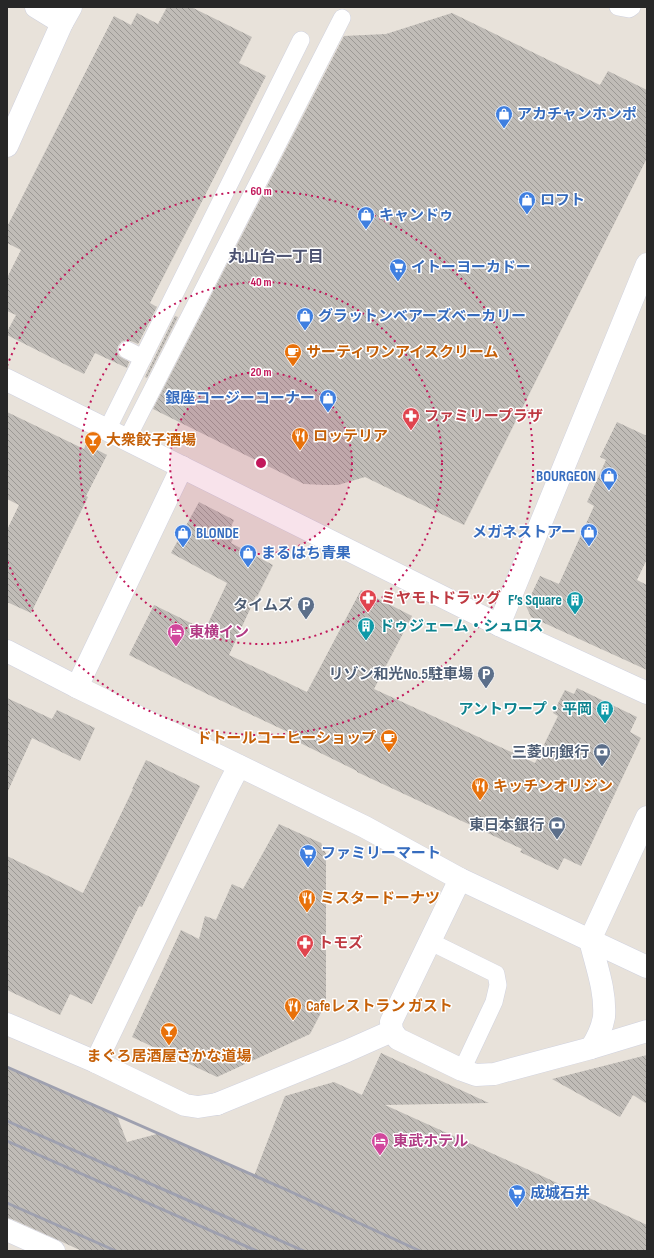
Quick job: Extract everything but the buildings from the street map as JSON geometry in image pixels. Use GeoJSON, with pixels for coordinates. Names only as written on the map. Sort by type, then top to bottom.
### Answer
{"type":"FeatureCollection","features":[{"type":"Feature","properties":{"kind":"street"},"geometry":{"type":"LineString","coordinates":[[7,146],[67,15],[36,7]]}},
{"type":"Feature","properties":{"kind":"street"},"geometry":{"type":"LineString","coordinates":[[499,625],[647,264]]}},
{"type":"Feature","properties":{"kind":"street"},"geometry":{"type":"LineString","coordinates":[[7,380],[499,625],[647,693]]}},
{"type":"Feature","properties":{"kind":"street"},"geometry":{"type":"LineString","coordinates":[[77,686],[182,467]]}},
{"type":"Feature","properties":{"kind":"street"},"geometry":{"type":"LineString","coordinates":[[7,651],[365,827],[460,879],[647,967]]}},
{"type":"Feature","properties":{"kind":"street"},"geometry":{"type":"LineString","coordinates":[[96,1062],[239,766]]}},
{"type":"Feature","properties":{"kind":"street"},"geometry":{"type":"LineString","coordinates":[[591,1048],[598,1036],[604,1018],[604,1011],[598,972],[590,940],[647,817]]}},
{"type":"Feature","properties":{"kind":"street"},"geometry":{"type":"LineString","coordinates":[[460,879],[391,1022],[392,1031],[398,1039],[462,1070],[476,1075],[494,1074],[591,1048],[647,1031]]}},
{"type":"Feature","properties":{"kind":"street"},"geometry":{"type":"LineString","coordinates":[[7,1024],[96,1062],[185,1105],[198,1107],[217,1104],[392,1031]]}},
{"type":"Feature","properties":{"kind":"street"},"geometry":{"type":"LineString","coordinates":[[7,1230],[54,1251]]}},
{"type":"Feature","properties":{"kind":"lane"},"geometry":{"type":"LineString","coordinates":[[618,7],[628,9],[632,7]]}},
{"type":"Feature","properties":{"kind":"lane"},"geometry":{"type":"LineString","coordinates":[[127,439],[342,18]]}},
{"type":"Feature","properties":{"kind":"lane"},"geometry":{"type":"LineString","coordinates":[[107,430],[301,40]]}},
{"type":"Feature","properties":{"kind":"lane"},"geometry":{"type":"LineString","coordinates":[[127,350],[143,358]]}},
{"type":"Feature","properties":{"kind":"lane"},"geometry":{"type":"LineString","coordinates":[[429,941],[496,974],[498,985],[494,1002],[462,1070]]}},
{"type":"Feature","properties":{"kind":"railway"},"geometry":{"type":"LineString","coordinates":[[7,1067],[287,1190],[420,1251]]}},
{"type":"Feature","properties":{"kind":"railway"},"geometry":{"type":"LineString","coordinates":[[7,1121],[304,1251]]}},
{"type":"Feature","properties":{"kind":"railway"},"geometry":{"type":"LineString","coordinates":[[7,1141],[257,1251]]}},
{"type":"Feature","properties":{"kind":"railway"},"geometry":{"type":"LineString","coordinates":[[7,1203],[116,1251]]}},
{"type":"Feature","properties":{"kind":"place","name":"アカチャンホンポ"},"geometry":{"type":"Point","coordinates":[504,129]}},
{"type":"Feature","properties":{"kind":"place","name":"ロフト"},"geometry":{"type":"Point","coordinates":[527,215]}},
{"type":"Feature","properties":{"kind":"place","name":"キャンドゥ"},"geometry":{"type":"Point","coordinates":[366,230]}},
{"type":"Feature","properties":{"kind":"place","name":"イトーヨーカドー"},"geometry":{"type":"Point","coordinates":[398,282]}},
{"type":"Feature","properties":{"kind":"place","name":"グラットンベアーズベーカリー"},"geometry":{"type":"Point","coordinates":[305,331]}},
{"type":"Feature","properties":{"kind":"place","name":"サーティワンアイスクリーム"},"geometry":{"type":"Point","coordinates":[293,367]}},
{"type":"Feature","properties":{"kind":"place","name":"銀座コージーコーナー"},"geometry":{"type":"Point","coordinates":[328,413]}},
{"type":"Feature","properties":{"kind":"place","name":"ファミリープラザ"},"geometry":{"type":"Point","coordinates":[411,431]}},
{"type":"Feature","properties":{"kind":"place","name":"ロッテリア"},"geometry":{"type":"Point","coordinates":[300,451]}},
{"type":"Feature","properties":{"kind":"place","name":"大衆餃子酒場"},"geometry":{"type":"Point","coordinates":[93,455]}},
{"type":"Feature","properties":{"kind":"place","name":"BOURGEON"},"geometry":{"type":"Point","coordinates":[609,491]}},
{"type":"Feature","properties":{"kind":"place","name":"メガネストアー"},"geometry":{"type":"Point","coordinates":[589,547]}},
{"type":"Feature","properties":{"kind":"place","name":"BLONDE"},"geometry":{"type":"Point","coordinates":[183,548]}},
{"type":"Feature","properties":{"kind":"place","name":"まるはち青果"},"geometry":{"type":"Point","coordinates":[248,568]}},
{"type":"Feature","properties":{"kind":"place","name":"ミヤモトドラッグ"},"geometry":{"type":"Point","coordinates":[368,613]}},
{"type":"Feature","properties":{"kind":"place","name":"F’s Square"},"geometry":{"type":"Point","coordinates":[575,615]}},
{"type":"Feature","properties":{"kind":"place","name":"タイムズ"},"geometry":{"type":"Point","coordinates":[306,620]}},
{"type":"Feature","properties":{"kind":"place","name":"ドゥジェーム・シュロス"},"geometry":{"type":"Point","coordinates":[366,641]}},
{"type":"Feature","properties":{"kind":"place","name":"東横イン"},"geometry":{"type":"Point","coordinates":[176,647]}},
{"type":"Feature","properties":{"kind":"place","name":"リゾン和光No.5駐車場"},"geometry":{"type":"Point","coordinates":[486,689]}},
{"type":"Feature","properties":{"kind":"place","name":"アントワープ・平岡"},"geometry":{"type":"Point","coordinates":[605,724]}},
{"type":"Feature","properties":{"kind":"place","name":"ドトールコーヒーショップ"},"geometry":{"type":"Point","coordinates":[389,753]}},
{"type":"Feature","properties":{"kind":"place","name":"三菱UFJ銀行"},"geometry":{"type":"Point","coordinates":[602,767]}},
{"type":"Feature","properties":{"kind":"place","name":"キッチンオリジン"},"geometry":{"type":"Point","coordinates":[480,801]}},
{"type":"Feature","properties":{"kind":"place","name":"東日本銀行"},"geometry":{"type":"Point","coordinates":[557,840]}},
{"type":"Feature","properties":{"kind":"place","name":"ファミリーマート"},"geometry":{"type":"Point","coordinates":[308,868]}},
{"type":"Feature","properties":{"kind":"place","name":"ミスタードーナツ"},"geometry":{"type":"Point","coordinates":[307,913]}},
{"type":"Feature","properties":{"kind":"place","name":"トモズ"},"geometry":{"type":"Point","coordinates":[305,958]}},
{"type":"Feature","properties":{"kind":"place","name":"Cafeレストラン ガスト"},"geometry":{"type":"Point","coordinates":[293,1021]}},
{"type":"Feature","properties":{"kind":"place","name":"まぐろ居酒屋さかな道場"},"geometry":{"type":"Point","coordinates":[169,1046]}},
{"type":"Feature","properties":{"kind":"place","name":"東武ホテル"},"geometry":{"type":"Point","coordinates":[380,1156]}},
{"type":"Feature","properties":{"kind":"place","name":"成城石井"},"geometry":{"type":"Point","coordinates":[517,1208]}},
{"type":"Feature","properties":{"kind":"district","name":"丸山台一丁目"},"geometry":{"type":"Point","coordinates":[276,257]}}]}
